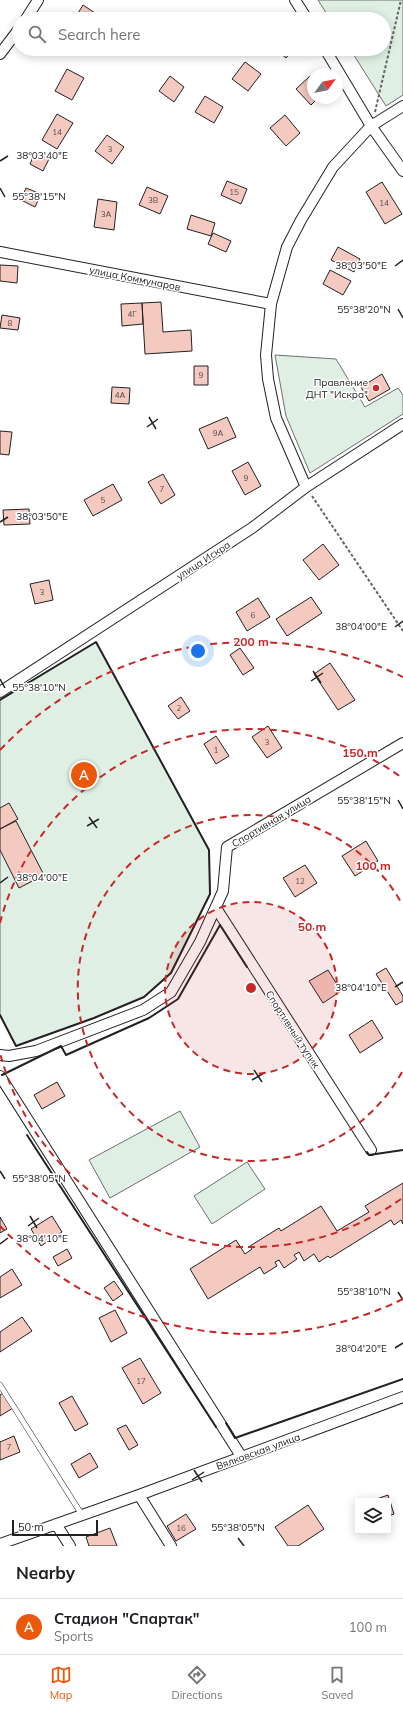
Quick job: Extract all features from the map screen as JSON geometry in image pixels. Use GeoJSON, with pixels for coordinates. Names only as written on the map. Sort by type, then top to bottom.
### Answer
{"type":"FeatureCollection","features":[{"type":"Feature","properties":{"kind":"street"},"geometry":{"type":"LineString","coordinates":[[30,12],[38,0]]}},
{"type":"Feature","properties":{"kind":"street"},"geometry":{"type":"LineString","coordinates":[[295,0],[303,12]]}},
{"type":"Feature","properties":{"kind":"street"},"geometry":{"type":"LineString","coordinates":[[0,54],[12,38]]}},
{"type":"Feature","properties":{"kind":"street"},"geometry":{"type":"LineString","coordinates":[[329,56],[371,126],[403,171]]}},
{"type":"Feature","properties":{"kind":"street"},"geometry":{"type":"LineString","coordinates":[[306,487],[276,418],[266,355],[271,304],[287,247],[301,220],[333,167],[371,126],[403,106]]}},
{"type":"Feature","properties":{"kind":"street","name":"улица Коммунаров"},"geometry":{"type":"LineString","coordinates":[[0,252],[271,304]]}},
{"type":"Feature","properties":{"kind":"street","name":"улица Искра"},"geometry":{"type":"LineString","coordinates":[[0,692],[252,528],[306,487],[403,424]]}},
{"type":"Feature","properties":{"kind":"street","name":"Спортивная улица"},"geometry":{"type":"LineString","coordinates":[[0,1055],[9,1056],[36,1051],[143,1010],[171,992],[200,942],[223,891],[227,847],[403,743]]}},
{"type":"Feature","properties":{"kind":"street","name":"Спортивный тупик"},"geometry":{"type":"LineString","coordinates":[[216,908],[371,1150]]}},
{"type":"Feature","properties":{"kind":"street"},"geometry":{"type":"LineString","coordinates":[[0,1076],[241,1456]]}},
{"type":"Feature","properties":{"kind":"street","name":"Вялковская улица"},"geometry":{"type":"LineString","coordinates":[[0,1544],[139,1495],[403,1397]]}},
{"type":"Feature","properties":{"kind":"street"},"geometry":{"type":"LineString","coordinates":[[139,1495],[171,1546]]}},
{"type":"Feature","properties":{"kind":"street"},"geometry":{"type":"LineString","coordinates":[[56,1524],[70,1546]]}},
{"type":"Feature","properties":{"kind":"lane"},"geometry":{"type":"LineString","coordinates":[[0,1385],[82,1515]]}},
{"type":"Feature","properties":{"kind":"path"},"geometry":{"type":"LineString","coordinates":[[391,42],[401,0]]}},
{"type":"Feature","properties":{"kind":"path"},"geometry":{"type":"LineString","coordinates":[[371,126],[388,56]]}},
{"type":"Feature","properties":{"kind":"path"},"geometry":{"type":"LineString","coordinates":[[306,487],[403,631]]}},
{"type":"Feature","properties":{"kind":"green space"},"geometry":{"type":"Polygon","coordinates":[[[318,0],[403,0],[403,95],[386,106],[354,56],[391,56],[391,12],[326,12],[318,0]]]}},
{"type":"Feature","properties":{"kind":"green space"},"geometry":{"type":"Polygon","coordinates":[[[275,355],[336,359],[365,407],[398,388],[403,395],[403,414],[310,473],[286,416],[275,355]]]}},
{"type":"Feature","properties":{"kind":"green space"},"geometry":{"type":"Polygon","coordinates":[[[96,642],[209,850],[210,894],[171,972],[144,997],[94,1018],[16,1046],[0,1015],[0,700],[96,642]]]}},
{"type":"Feature","properties":{"kind":"green space"},"geometry":{"type":"Polygon","coordinates":[[[180,1111],[200,1147],[110,1198],[89,1160],[180,1111]]]}},
{"type":"Feature","properties":{"kind":"green space"},"geometry":{"type":"Polygon","coordinates":[[[247,1162],[265,1189],[212,1224],[194,1196],[247,1162]]]}},
{"type":"Feature","properties":{"kind":"building"},"geometry":{"type":"Polygon","coordinates":[[[83,5],[94,12],[79,12],[83,5]]]}},
{"type":"Feature","properties":{"kind":"building"},"geometry":{"type":"Polygon","coordinates":[[[245,62],[261,74],[248,91],[232,79],[245,62]]]}},
{"type":"Feature","properties":{"kind":"building"},"geometry":{"type":"Polygon","coordinates":[[[67,69],[84,78],[72,100],[55,91],[67,69]]]}},
{"type":"Feature","properties":{"kind":"building"},"geometry":{"type":"Polygon","coordinates":[[[170,76],[184,87],[174,102],[159,91],[170,76]]]}},
{"type":"Feature","properties":{"kind":"building"},"geometry":{"type":"Polygon","coordinates":[[[307,79],[307,101],[296,89],[307,79]]]}},
{"type":"Feature","properties":{"kind":"building"},"geometry":{"type":"Polygon","coordinates":[[[205,96],[223,107],[214,123],[195,112],[205,96]]]}},
{"type":"Feature","properties":{"kind":"building"},"geometry":{"type":"Polygon","coordinates":[[[57,114],[73,123],[57,149],[42,140],[57,114]]]}},
{"type":"Feature","properties":{"kind":"building"},"geometry":{"type":"Polygon","coordinates":[[[285,115],[300,133],[286,146],[270,128],[285,115]]]}},
{"type":"Feature","properties":{"kind":"building"},"geometry":{"type":"Polygon","coordinates":[[[107,135],[124,147],[112,164],[95,151],[107,135]]]}},
{"type":"Feature","properties":{"kind":"building"},"geometry":{"type":"Polygon","coordinates":[[[35,152],[49,159],[43,171],[30,164],[35,152]]]}},
{"type":"Feature","properties":{"kind":"building"},"geometry":{"type":"Polygon","coordinates":[[[227,181],[247,189],[241,204],[221,195],[227,181]]]}},
{"type":"Feature","properties":{"kind":"building"},"geometry":{"type":"Polygon","coordinates":[[[382,182],[402,214],[385,224],[366,192],[382,182]]]}},
{"type":"Feature","properties":{"kind":"building"},"geometry":{"type":"Polygon","coordinates":[[[147,187],[168,196],[160,214],[139,205],[147,187]]]}},
{"type":"Feature","properties":{"kind":"building"},"geometry":{"type":"Polygon","coordinates":[[[26,188],[41,194],[35,207],[21,200],[26,188]]]}},
{"type":"Feature","properties":{"kind":"building"},"geometry":{"type":"Polygon","coordinates":[[[98,199],[117,202],[114,230],[94,227],[98,199]]]}},
{"type":"Feature","properties":{"kind":"building"},"geometry":{"type":"Polygon","coordinates":[[[191,215],[215,223],[211,236],[187,229],[191,215]]]}},
{"type":"Feature","properties":{"kind":"building"},"geometry":{"type":"Polygon","coordinates":[[[213,233],[231,241],[226,252],[208,244],[213,233]]]}},
{"type":"Feature","properties":{"kind":"building"},"geometry":{"type":"Polygon","coordinates":[[[338,247],[360,259],[354,272],[331,260],[338,247]]]}},
{"type":"Feature","properties":{"kind":"building"},"geometry":{"type":"Polygon","coordinates":[[[0,265],[18,266],[17,283],[0,281],[0,265]]]}},
{"type":"Feature","properties":{"kind":"building"},"geometry":{"type":"Polygon","coordinates":[[[330,270],[351,281],[343,295],[323,284],[330,270]]]}},
{"type":"Feature","properties":{"kind":"building"},"geometry":{"type":"Polygon","coordinates":[[[161,302],[163,332],[191,330],[192,351],[145,354],[142,303],[161,302]]]}},
{"type":"Feature","properties":{"kind":"building"},"geometry":{"type":"Polygon","coordinates":[[[142,303],[143,324],[122,326],[121,304],[142,303]]]}},
{"type":"Feature","properties":{"kind":"building"},"geometry":{"type":"Polygon","coordinates":[[[2,315],[20,318],[18,330],[0,328],[2,315]]]}},
{"type":"Feature","properties":{"kind":"building"},"geometry":{"type":"Polygon","coordinates":[[[194,366],[208,366],[208,385],[194,385],[194,366]]]}},
{"type":"Feature","properties":{"kind":"building","name":"Правление ДНТ \"Искра\""},"geometry":{"type":"Polygon","coordinates":[[[382,374],[390,389],[369,401],[361,387],[382,374]]]}},
{"type":"Feature","properties":{"kind":"building"},"geometry":{"type":"Polygon","coordinates":[[[112,387],[130,388],[129,404],[111,403],[112,387]]]}},
{"type":"Feature","properties":{"kind":"building"},"geometry":{"type":"Polygon","coordinates":[[[227,417],[236,437],[208,449],[199,429],[227,417]]]}},
{"type":"Feature","properties":{"kind":"building"},"geometry":{"type":"Polygon","coordinates":[[[0,431],[12,432],[9,455],[0,454],[0,431]]]}},
{"type":"Feature","properties":{"kind":"building"},"geometry":{"type":"Polygon","coordinates":[[[248,462],[261,486],[245,495],[232,471],[248,462]]]}},
{"type":"Feature","properties":{"kind":"building"},"geometry":{"type":"Polygon","coordinates":[[[163,474],[175,495],[161,504],[148,482],[163,474]]]}},
{"type":"Feature","properties":{"kind":"building"},"geometry":{"type":"Polygon","coordinates":[[[113,484],[122,500],[93,516],[84,500],[113,484]]]}},
{"type":"Feature","properties":{"kind":"building"},"geometry":{"type":"Polygon","coordinates":[[[29,509],[30,524],[4,525],[3,510],[29,509]]]}},
{"type":"Feature","properties":{"kind":"building"},"geometry":{"type":"Polygon","coordinates":[[[323,544],[339,565],[319,580],[303,560],[323,544]]]}},
{"type":"Feature","properties":{"kind":"building"},"geometry":{"type":"Polygon","coordinates":[[[49,580],[53,600],[35,604],[30,584],[49,580]]]}},
{"type":"Feature","properties":{"kind":"building"},"geometry":{"type":"Polygon","coordinates":[[[311,597],[322,613],[287,636],[276,619],[311,597]]]}},
{"type":"Feature","properties":{"kind":"building"},"geometry":{"type":"Polygon","coordinates":[[[258,598],[270,617],[247,631],[236,612],[258,598]]]}},
{"type":"Feature","properties":{"kind":"building"},"geometry":{"type":"Polygon","coordinates":[[[240,648],[254,668],[243,675],[230,655],[240,648]]]}},
{"type":"Feature","properties":{"kind":"building"},"geometry":{"type":"Polygon","coordinates":[[[330,663],[355,700],[338,710],[314,674],[330,663]]]}},
{"type":"Feature","properties":{"kind":"building"},"geometry":{"type":"Polygon","coordinates":[[[181,697],[190,711],[178,719],[168,706],[181,697]]]}},
{"type":"Feature","properties":{"kind":"building"},"geometry":{"type":"Polygon","coordinates":[[[268,726],[282,748],[267,758],[252,737],[268,726]]]}},
{"type":"Feature","properties":{"kind":"building"},"geometry":{"type":"Polygon","coordinates":[[[216,736],[229,756],[216,764],[204,744],[216,736]]]}},
{"type":"Feature","properties":{"kind":"building"},"geometry":{"type":"Polygon","coordinates":[[[9,803],[18,819],[0,829],[0,808],[9,803]]]}},
{"type":"Feature","properties":{"kind":"building"},"geometry":{"type":"Polygon","coordinates":[[[16,821],[44,875],[19,888],[0,850],[0,829],[16,821]]]}},
{"type":"Feature","properties":{"kind":"building"},"geometry":{"type":"Polygon","coordinates":[[[366,841],[378,861],[355,876],[342,856],[366,841]]]}},
{"type":"Feature","properties":{"kind":"building"},"geometry":{"type":"Polygon","coordinates":[[[305,865],[317,883],[295,897],[283,878],[305,865]]]}},
{"type":"Feature","properties":{"kind":"building"},"geometry":{"type":"Polygon","coordinates":[[[386,968],[403,996],[403,1001],[396,1005],[376,974],[386,968]]]}},
{"type":"Feature","properties":{"kind":"building"},"geometry":{"type":"Polygon","coordinates":[[[328,970],[341,991],[323,1003],[309,981],[328,970]]]}},
{"type":"Feature","properties":{"kind":"building"},"geometry":{"type":"Polygon","coordinates":[[[372,1020],[383,1038],[360,1053],[349,1035],[372,1020]]]}},
{"type":"Feature","properties":{"kind":"building"},"geometry":{"type":"Polygon","coordinates":[[[57,1082],[65,1096],[42,1109],[34,1095],[57,1082]]]}},
{"type":"Feature","properties":{"kind":"building"},"geometry":{"type":"Polygon","coordinates":[[[403,1183],[403,1224],[401,1220],[394,1225],[391,1220],[330,1258],[328,1256],[319,1262],[314,1254],[304,1261],[299,1252],[294,1255],[297,1259],[284,1268],[279,1260],[275,1262],[277,1266],[264,1274],[260,1267],[208,1299],[190,1269],[236,1240],[245,1254],[252,1249],[250,1246],[279,1228],[281,1231],[321,1206],[337,1231],[369,1212],[365,1206],[403,1183]]]}},
{"type":"Feature","properties":{"kind":"building"},"geometry":{"type":"Polygon","coordinates":[[[52,1216],[62,1232],[41,1246],[31,1229],[52,1216]]]}},
{"type":"Feature","properties":{"kind":"building"},"geometry":{"type":"Polygon","coordinates":[[[0,1217],[7,1229],[0,1233],[0,1217]]]}},
{"type":"Feature","properties":{"kind":"building"},"geometry":{"type":"Polygon","coordinates":[[[67,1249],[72,1258],[58,1266],[53,1257],[67,1249]]]}},
{"type":"Feature","properties":{"kind":"building"},"geometry":{"type":"Polygon","coordinates":[[[12,1269],[22,1285],[0,1298],[0,1277],[12,1269]]]}},
{"type":"Feature","properties":{"kind":"building"},"geometry":{"type":"Polygon","coordinates":[[[114,1281],[123,1294],[113,1301],[104,1288],[114,1281]]]}},
{"type":"Feature","properties":{"kind":"building"},"geometry":{"type":"Polygon","coordinates":[[[115,1310],[127,1333],[111,1342],[99,1318],[115,1310]]]}},
{"type":"Feature","properties":{"kind":"building"},"geometry":{"type":"Polygon","coordinates":[[[22,1317],[32,1331],[0,1352],[0,1332],[22,1317]]]}},
{"type":"Feature","properties":{"kind":"building"},"geometry":{"type":"Polygon","coordinates":[[[140,1358],[161,1393],[143,1404],[122,1368],[140,1358]]]}},
{"type":"Feature","properties":{"kind":"building"},"geometry":{"type":"Polygon","coordinates":[[[3,1393],[13,1408],[0,1416],[0,1395],[3,1393]]]}},
{"type":"Feature","properties":{"kind":"building"},"geometry":{"type":"Polygon","coordinates":[[[72,1396],[88,1424],[75,1431],[59,1403],[72,1396]]]}},
{"type":"Feature","properties":{"kind":"building"},"geometry":{"type":"Polygon","coordinates":[[[126,1425],[138,1445],[129,1450],[117,1429],[126,1425]]]}},
{"type":"Feature","properties":{"kind":"building"},"geometry":{"type":"Polygon","coordinates":[[[14,1436],[20,1452],[0,1460],[0,1442],[14,1436]]]}},
{"type":"Feature","properties":{"kind":"building"},"geometry":{"type":"Polygon","coordinates":[[[90,1453],[98,1467],[79,1478],[71,1464],[90,1453]]]}},
{"type":"Feature","properties":{"kind":"building"},"geometry":{"type":"Polygon","coordinates":[[[388,1495],[389,1498],[380,1498],[388,1495]]]}},
{"type":"Feature","properties":{"kind":"building"},"geometry":{"type":"Polygon","coordinates":[[[391,1504],[394,1514],[391,1515],[391,1504]]]}},
{"type":"Feature","properties":{"kind":"building"},"geometry":{"type":"Polygon","coordinates":[[[308,1505],[324,1529],[298,1546],[288,1546],[275,1527],[308,1505]]]}},
{"type":"Feature","properties":{"kind":"building"},"geometry":{"type":"Polygon","coordinates":[[[186,1514],[196,1529],[176,1541],[167,1526],[186,1514]]]}},
{"type":"Feature","properties":{"kind":"building"},"geometry":{"type":"Polygon","coordinates":[[[110,1528],[117,1546],[89,1546],[86,1537],[110,1528]]]}},
{"type":"Feature","properties":{"kind":"wall"},"geometry":{"type":"LineString","coordinates":[[0,700],[96,642],[209,850],[210,894],[171,973],[144,997],[94,1018],[16,1046],[0,1015]]}},
{"type":"Feature","properties":{"kind":"wall"},"geometry":{"type":"LineString","coordinates":[[2,1075],[61,1046],[66,1055],[149,1018],[178,999],[220,925],[247,967]]}},
{"type":"Feature","properties":{"kind":"wall"},"geometry":{"type":"LineString","coordinates":[[27,1135],[216,1427]]}},
{"type":"Feature","properties":{"kind":"wall"},"geometry":{"type":"LineString","coordinates":[[367,1152],[369,1155],[403,1150]]}},
{"type":"Feature","properties":{"kind":"wall"},"geometry":{"type":"LineString","coordinates":[[226,1423],[235,1438],[403,1379]]}},
{"type":"Feature","properties":{"kind":"place","name":"Правление ДНТ \"Искра\""},"geometry":{"type":"Point","coordinates":[376,388]}},
{"type":"Feature","properties":{"kind":"place","name":"Стадион \"Спартак\""},"geometry":{"type":"Point","coordinates":[84,775]}}]}
